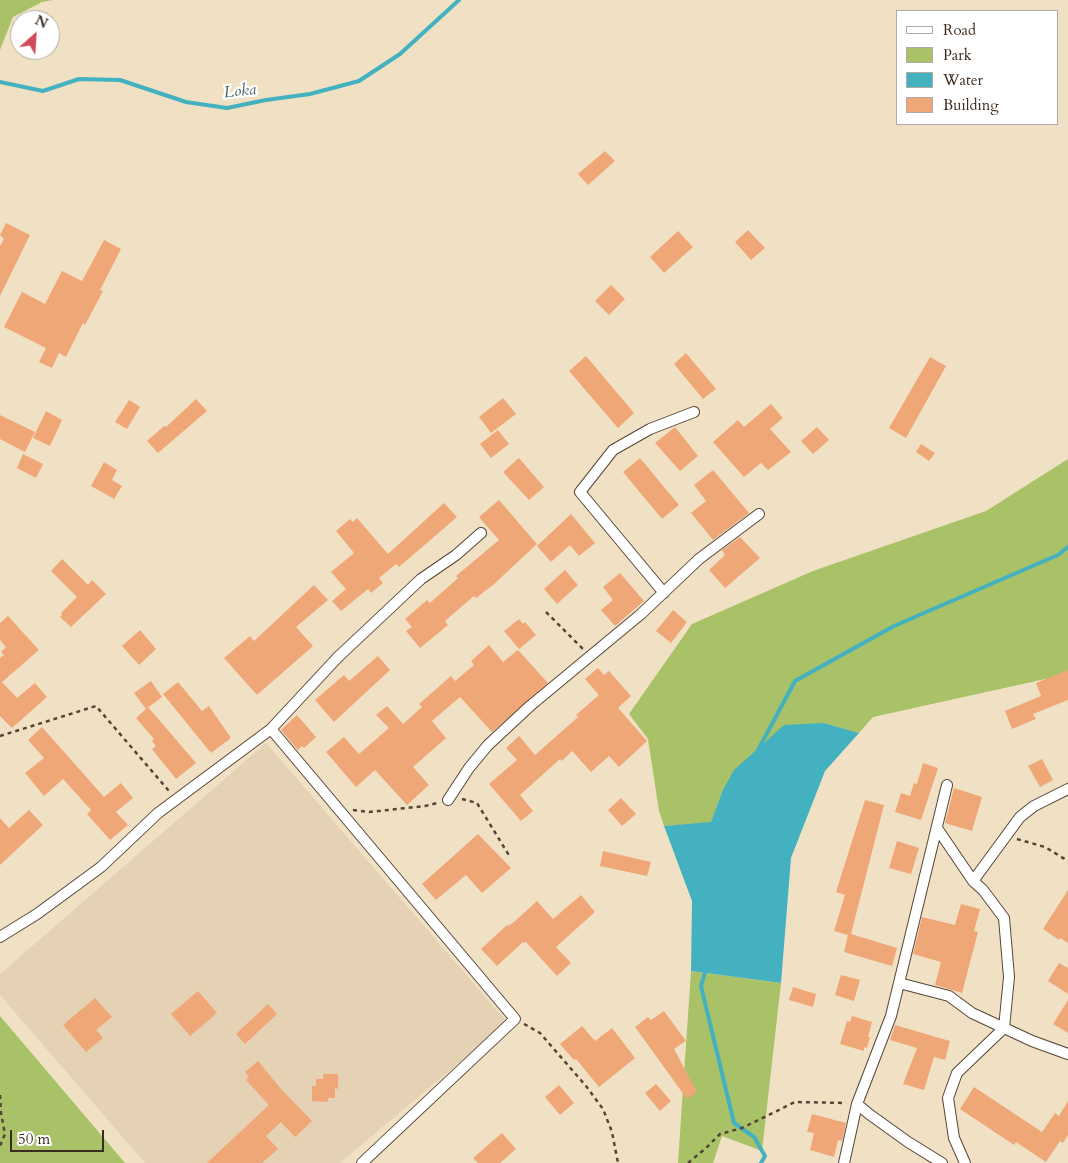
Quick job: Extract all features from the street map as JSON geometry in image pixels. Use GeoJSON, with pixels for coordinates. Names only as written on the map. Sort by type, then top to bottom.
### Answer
{"type":"FeatureCollection","features":[{"type":"Feature","properties":{"kind":"street"},"geometry":{"type":"LineString","coordinates":[[664,593],[580,492],[614,450],[650,429],[694,412]]}},
{"type":"Feature","properties":{"kind":"street"},"geometry":{"type":"LineString","coordinates":[[448,800],[488,745],[664,593],[699,559],[759,514]]}},
{"type":"Feature","properties":{"kind":"street"},"geometry":{"type":"LineString","coordinates":[[0,937],[37,914],[101,867],[158,813],[271,728],[338,657],[421,579],[456,555],[481,534]]}},
{"type":"Feature","properties":{"kind":"street"},"geometry":{"type":"LineString","coordinates":[[271,728],[515,1019],[362,1163]]}},
{"type":"Feature","properties":{"kind":"street"},"geometry":{"type":"LineString","coordinates":[[844,1163],[857,1104],[891,1016],[947,785]]}},
{"type":"Feature","properties":{"kind":"street"},"geometry":{"type":"LineString","coordinates":[[973,881],[1020,817],[1034,806],[1068,789]]}},
{"type":"Feature","properties":{"kind":"street"},"geometry":{"type":"LineString","coordinates":[[937,828],[973,881],[983,890],[1004,918],[1009,977],[1004,1028],[957,1073],[948,1098],[954,1138],[965,1163]]}},
{"type":"Feature","properties":{"kind":"street"},"geometry":{"type":"LineString","coordinates":[[898,983],[949,996],[972,1013],[1032,1041],[1068,1054]]}},
{"type":"Feature","properties":{"kind":"street"},"geometry":{"type":"LineString","coordinates":[[857,1104],[892,1131],[942,1163]]}},
{"type":"Feature","properties":{"kind":"path"},"geometry":{"type":"LineString","coordinates":[[546,612],[590,655]]}},
{"type":"Feature","properties":{"kind":"path"},"geometry":{"type":"LineString","coordinates":[[0,736],[96,706],[176,799]]}},
{"type":"Feature","properties":{"kind":"path"},"geometry":{"type":"LineString","coordinates":[[338,809],[369,812],[425,806],[448,800],[462,799],[477,803],[510,856]]}},
{"type":"Feature","properties":{"kind":"path"},"geometry":{"type":"LineString","coordinates":[[1006,835],[1045,847],[1068,861]]}},
{"type":"Feature","properties":{"kind":"path"},"geometry":{"type":"LineString","coordinates":[[515,1019],[540,1033],[586,1086],[603,1109],[612,1132],[618,1163]]}},
{"type":"Feature","properties":{"kind":"path"},"geometry":{"type":"LineString","coordinates":[[0,1095],[1,1113],[6,1134],[0,1146]]}},
{"type":"Feature","properties":{"kind":"path"},"geometry":{"type":"LineString","coordinates":[[688,1163],[720,1134],[742,1128],[795,1102],[857,1104]]}},
{"type":"Feature","properties":{"kind":"shaded area"},"geometry":{"type":"Polygon","coordinates":[[[266,743],[507,1022],[340,1163],[145,1163],[0,995],[0,974],[266,743]]]}},
{"type":"Feature","properties":{"kind":"green space"},"geometry":{"type":"Polygon","coordinates":[[[0,0],[53,0],[42,2],[27,10],[10,10],[10,25],[0,50],[0,0]]]}},
{"type":"Feature","properties":{"kind":"green space"},"geometry":{"type":"Polygon","coordinates":[[[1068,459],[1068,674],[873,717],[859,733],[824,723],[722,792],[711,823],[664,826],[659,811],[648,739],[629,714],[692,624],[813,571],[986,511],[1068,459]]]}},
{"type":"Feature","properties":{"kind":"green space"},"geometry":{"type":"Polygon","coordinates":[[[691,971],[781,983],[762,1151],[722,1136],[713,1163],[678,1163],[691,971]]]}},
{"type":"Feature","properties":{"kind":"green space"},"geometry":{"type":"Polygon","coordinates":[[[0,1016],[125,1163],[0,1163],[0,1016]]]}},
{"type":"Feature","properties":{"kind":"water"},"geometry":{"type":"Polygon","coordinates":[[[824,723],[859,733],[825,771],[791,858],[781,983],[691,971],[692,901],[664,826],[711,822],[722,792],[734,770],[784,725],[824,723]]]}},
{"type":"Feature","properties":{"kind":"building"},"geometry":{"type":"Polygon","coordinates":[[[605,151],[615,161],[588,185],[578,174],[605,151]]]}},
{"type":"Feature","properties":{"kind":"building"},"geometry":{"type":"Polygon","coordinates":[[[6,223],[30,235],[0,296],[0,246],[4,239],[0,235],[6,223]]]}},
{"type":"Feature","properties":{"kind":"building"},"geometry":{"type":"Polygon","coordinates":[[[748,230],[765,248],[751,260],[735,242],[748,230]]]}},
{"type":"Feature","properties":{"kind":"building"},"geometry":{"type":"Polygon","coordinates":[[[678,231],[693,247],[664,273],[650,257],[678,231]]]}},
{"type":"Feature","properties":{"kind":"building"},"geometry":{"type":"Polygon","coordinates":[[[104,240],[121,249],[100,290],[103,291],[85,325],[83,323],[66,357],[59,353],[52,368],[39,362],[46,348],[4,327],[22,292],[45,304],[62,271],[82,281],[104,240]]]}},
{"type":"Feature","properties":{"kind":"building"},"geometry":{"type":"Polygon","coordinates":[[[611,285],[625,299],[609,315],[595,301],[611,285]]]}},
{"type":"Feature","properties":{"kind":"building"},"geometry":{"type":"Polygon","coordinates":[[[686,353],[716,389],[703,399],[674,364],[686,353]]]}},
{"type":"Feature","properties":{"kind":"building"},"geometry":{"type":"Polygon","coordinates":[[[586,356],[634,413],[618,428],[569,371],[586,356]]]}},
{"type":"Feature","properties":{"kind":"building"},"geometry":{"type":"Polygon","coordinates":[[[930,357],[946,366],[906,438],[889,428],[930,357]]]}},
{"type":"Feature","properties":{"kind":"building"},"geometry":{"type":"Polygon","coordinates":[[[503,398],[516,414],[491,433],[479,417],[503,398]]]}},
{"type":"Feature","properties":{"kind":"building"},"geometry":{"type":"Polygon","coordinates":[[[196,399],[207,411],[158,453],[147,441],[164,426],[166,427],[196,399]]]}},
{"type":"Feature","properties":{"kind":"building"},"geometry":{"type":"Polygon","coordinates":[[[129,400],[140,407],[127,429],[115,422],[129,400]]]}},
{"type":"Feature","properties":{"kind":"building"},"geometry":{"type":"Polygon","coordinates":[[[771,404],[783,418],[770,429],[791,452],[768,470],[761,463],[744,477],[713,442],[738,420],[744,427],[771,404]]]}},
{"type":"Feature","properties":{"kind":"building"},"geometry":{"type":"Polygon","coordinates":[[[46,411],[62,420],[50,446],[33,438],[46,411]]]}},
{"type":"Feature","properties":{"kind":"building"},"geometry":{"type":"Polygon","coordinates":[[[0,415],[35,432],[25,452],[0,439],[0,415]]]}},
{"type":"Feature","properties":{"kind":"building"},"geometry":{"type":"Polygon","coordinates":[[[675,427],[698,456],[680,471],[655,443],[675,427]]]}},
{"type":"Feature","properties":{"kind":"building"},"geometry":{"type":"Polygon","coordinates":[[[817,427],[829,440],[813,454],[801,441],[817,427]]]}},
{"type":"Feature","properties":{"kind":"building"},"geometry":{"type":"Polygon","coordinates":[[[498,430],[509,444],[491,458],[480,444],[498,430]]]}},
{"type":"Feature","properties":{"kind":"building"},"geometry":{"type":"Polygon","coordinates":[[[921,444],[935,453],[929,461],[916,452],[921,444]]]}},
{"type":"Feature","properties":{"kind":"building"},"geometry":{"type":"Polygon","coordinates":[[[23,454],[43,464],[36,478],[17,468],[23,454]]]}},
{"type":"Feature","properties":{"kind":"building"},"geometry":{"type":"Polygon","coordinates":[[[519,458],[544,487],[529,500],[503,472],[519,458]]]}},
{"type":"Feature","properties":{"kind":"building"},"geometry":{"type":"Polygon","coordinates":[[[640,458],[679,505],[662,519],[623,472],[640,458]]]}},
{"type":"Feature","properties":{"kind":"building"},"geometry":{"type":"Polygon","coordinates":[[[104,462],[117,470],[112,480],[122,486],[114,499],[91,486],[104,462]]]}},
{"type":"Feature","properties":{"kind":"building"},"geometry":{"type":"Polygon","coordinates":[[[713,470],[749,513],[713,540],[691,513],[706,501],[694,485],[713,470]]]}},
{"type":"Feature","properties":{"kind":"building"},"geometry":{"type":"Polygon","coordinates":[[[499,500],[537,544],[493,585],[476,598],[474,596],[445,621],[448,625],[420,648],[406,631],[412,627],[405,619],[427,600],[430,603],[458,578],[456,576],[499,540],[479,517],[499,500]]]}},
{"type":"Feature","properties":{"kind":"building"},"geometry":{"type":"Polygon","coordinates":[[[444,503],[457,517],[399,567],[396,564],[379,578],[383,583],[371,593],[368,589],[341,611],[332,601],[346,589],[331,572],[354,553],[336,531],[350,519],[353,522],[357,518],[388,554],[444,503]]]}},
{"type":"Feature","properties":{"kind":"building"},"geometry":{"type":"Polygon","coordinates":[[[571,514],[595,543],[579,556],[570,545],[551,562],[537,546],[571,514]]]}},
{"type":"Feature","properties":{"kind":"building"},"geometry":{"type":"Polygon","coordinates":[[[740,537],[760,558],[725,588],[709,570],[725,555],[722,550],[740,537]]]}},
{"type":"Feature","properties":{"kind":"building"},"geometry":{"type":"Polygon","coordinates":[[[62,559],[88,585],[92,580],[106,594],[71,627],[60,617],[61,613],[77,597],[51,571],[62,559]]]}},
{"type":"Feature","properties":{"kind":"building"},"geometry":{"type":"Polygon","coordinates":[[[565,570],[578,585],[557,604],[544,589],[565,570]]]}},
{"type":"Feature","properties":{"kind":"building"},"geometry":{"type":"Polygon","coordinates":[[[620,573],[644,601],[615,626],[601,610],[613,600],[603,587],[620,573]]]}},
{"type":"Feature","properties":{"kind":"building"},"geometry":{"type":"Polygon","coordinates":[[[314,585],[328,600],[296,627],[313,646],[257,695],[224,658],[250,636],[254,641],[314,585]]]}},
{"type":"Feature","properties":{"kind":"building"},"geometry":{"type":"Polygon","coordinates":[[[673,610],[687,622],[671,643],[656,631],[673,610]]]}},
{"type":"Feature","properties":{"kind":"building"},"geometry":{"type":"Polygon","coordinates":[[[8,616],[39,650],[2,682],[17,698],[35,683],[47,697],[12,728],[0,716],[0,658],[4,655],[1,652],[6,647],[0,640],[0,623],[8,616]]]}},
{"type":"Feature","properties":{"kind":"building"},"geometry":{"type":"Polygon","coordinates":[[[519,619],[523,624],[525,622],[536,635],[519,649],[504,631],[519,619]]]}},
{"type":"Feature","properties":{"kind":"building"},"geometry":{"type":"Polygon","coordinates":[[[140,630],[156,649],[139,665],[122,646],[140,630]]]}},
{"type":"Feature","properties":{"kind":"building"},"geometry":{"type":"Polygon","coordinates":[[[489,645],[503,662],[518,650],[548,683],[492,732],[460,697],[432,721],[446,738],[413,767],[429,785],[407,805],[375,770],[356,787],[326,752],[344,737],[359,754],[389,728],[376,715],[387,706],[403,724],[422,707],[419,704],[451,676],[455,681],[474,665],[471,661],[489,645]]]}},
{"type":"Feature","properties":{"kind":"building"},"geometry":{"type":"Polygon","coordinates":[[[378,656],[390,670],[334,722],[315,700],[344,675],[349,681],[378,656]]]}},
{"type":"Feature","properties":{"kind":"building"},"geometry":{"type":"Polygon","coordinates":[[[598,668],[604,675],[609,671],[631,696],[619,709],[647,741],[619,767],[609,756],[591,772],[572,751],[562,761],[560,759],[520,795],[533,811],[521,821],[489,784],[517,760],[506,748],[519,736],[535,755],[578,717],[576,715],[599,695],[585,679],[598,668]]]}},
{"type":"Feature","properties":{"kind":"building"},"geometry":{"type":"Polygon","coordinates":[[[1068,670],[1068,700],[1033,714],[1036,719],[1012,729],[1005,711],[1041,696],[1036,683],[1068,670]]]}},
{"type":"Feature","properties":{"kind":"building"},"geometry":{"type":"Polygon","coordinates":[[[151,681],[162,697],[146,709],[134,693],[151,681]]]}},
{"type":"Feature","properties":{"kind":"building"},"geometry":{"type":"Polygon","coordinates":[[[178,682],[202,711],[209,706],[231,738],[211,753],[163,694],[178,682]]]}},
{"type":"Feature","properties":{"kind":"building"},"geometry":{"type":"Polygon","coordinates":[[[148,707],[196,763],[176,779],[152,749],[156,746],[152,741],[154,739],[136,718],[148,707]]]}},
{"type":"Feature","properties":{"kind":"building"},"geometry":{"type":"Polygon","coordinates":[[[297,715],[316,737],[304,748],[302,746],[298,750],[281,730],[297,715]]]}},
{"type":"Feature","properties":{"kind":"building"},"geometry":{"type":"Polygon","coordinates":[[[42,727],[104,797],[121,783],[133,798],[116,812],[128,825],[110,840],[87,814],[91,810],[63,779],[44,796],[25,773],[44,758],[28,740],[42,727]]]}},
{"type":"Feature","properties":{"kind":"building"},"geometry":{"type":"Polygon","coordinates":[[[1042,759],[1053,780],[1040,787],[1028,766],[1042,759]]]}},
{"type":"Feature","properties":{"kind":"building"},"geometry":{"type":"Polygon","coordinates":[[[923,763],[938,768],[921,820],[895,812],[901,793],[910,796],[914,783],[917,784],[923,763]]]}},
{"type":"Feature","properties":{"kind":"building"},"geometry":{"type":"Polygon","coordinates":[[[954,788],[982,797],[972,831],[945,823],[954,788]]]}},
{"type":"Feature","properties":{"kind":"building"},"geometry":{"type":"Polygon","coordinates":[[[621,798],[636,814],[622,826],[608,810],[621,798]]]}},
{"type":"Feature","properties":{"kind":"building"},"geometry":{"type":"Polygon","coordinates":[[[865,800],[884,805],[851,934],[897,948],[892,966],[844,952],[848,935],[834,931],[845,895],[836,892],[865,800]]]}},
{"type":"Feature","properties":{"kind":"building"},"geometry":{"type":"Polygon","coordinates":[[[29,810],[43,825],[0,865],[0,818],[9,828],[29,810]]]}},
{"type":"Feature","properties":{"kind":"building"},"geometry":{"type":"Polygon","coordinates":[[[478,834],[511,868],[482,893],[466,875],[436,900],[422,884],[478,834]]]}},
{"type":"Feature","properties":{"kind":"building"},"geometry":{"type":"Polygon","coordinates":[[[897,841],[919,848],[911,874],[889,868],[897,841]]]}},
{"type":"Feature","properties":{"kind":"building"},"geometry":{"type":"Polygon","coordinates":[[[603,851],[651,862],[647,876],[600,866],[603,851]]]}},
{"type":"Feature","properties":{"kind":"building"},"geometry":{"type":"Polygon","coordinates":[[[1068,890],[1068,943],[1060,938],[1059,940],[1043,929],[1068,890]]]}},
{"type":"Feature","properties":{"kind":"building"},"geometry":{"type":"Polygon","coordinates":[[[581,895],[595,912],[556,947],[571,963],[557,976],[526,942],[523,942],[497,966],[481,949],[537,901],[553,919],[581,895]]]}},
{"type":"Feature","properties":{"kind":"building"},"geometry":{"type":"Polygon","coordinates":[[[961,904],[980,909],[974,931],[978,932],[962,993],[935,985],[941,962],[913,954],[922,917],[955,925],[961,904]]]}},
{"type":"Feature","properties":{"kind":"building"},"geometry":{"type":"Polygon","coordinates":[[[1059,963],[1068,968],[1068,994],[1048,981],[1059,963]]]}},
{"type":"Feature","properties":{"kind":"building"},"geometry":{"type":"Polygon","coordinates":[[[841,975],[860,980],[854,1001],[835,995],[841,975]]]}},
{"type":"Feature","properties":{"kind":"building"},"geometry":{"type":"Polygon","coordinates":[[[793,987],[816,994],[813,1007],[789,1000],[793,987]]]}},
{"type":"Feature","properties":{"kind":"building"},"geometry":{"type":"Polygon","coordinates":[[[198,991],[217,1013],[190,1036],[171,1014],[198,991]]]}},
{"type":"Feature","properties":{"kind":"building"},"geometry":{"type":"Polygon","coordinates":[[[95,998],[112,1017],[96,1030],[103,1038],[86,1052],[63,1025],[95,998]]]}},
{"type":"Feature","properties":{"kind":"building"},"geometry":{"type":"Polygon","coordinates":[[[1068,1000],[1068,1033],[1053,1024],[1068,1000]]]}},
{"type":"Feature","properties":{"kind":"building"},"geometry":{"type":"Polygon","coordinates":[[[268,1004],[277,1014],[245,1044],[236,1034],[268,1004]]]}},
{"type":"Feature","properties":{"kind":"building"},"geometry":{"type":"Polygon","coordinates":[[[664,1011],[686,1041],[674,1049],[697,1092],[687,1099],[635,1027],[648,1017],[651,1020],[664,1011]]]}},
{"type":"Feature","properties":{"kind":"building"},"geometry":{"type":"Polygon","coordinates":[[[852,1016],[872,1022],[867,1048],[864,1047],[864,1051],[840,1044],[847,1021],[850,1022],[852,1016]]]}},
{"type":"Feature","properties":{"kind":"building"},"geometry":{"type":"Polygon","coordinates":[[[895,1025],[950,1041],[945,1060],[934,1057],[924,1090],[903,1084],[917,1048],[890,1040],[895,1025]]]}},
{"type":"Feature","properties":{"kind":"building"},"geometry":{"type":"Polygon","coordinates":[[[582,1026],[595,1041],[612,1028],[635,1058],[599,1087],[576,1059],[574,1060],[560,1044],[582,1026]]]}},
{"type":"Feature","properties":{"kind":"building"},"geometry":{"type":"Polygon","coordinates":[[[258,1061],[281,1089],[312,1121],[295,1137],[281,1122],[266,1136],[278,1149],[262,1163],[207,1163],[269,1105],[246,1080],[249,1077],[245,1072],[258,1061]]]}},
{"type":"Feature","properties":{"kind":"building"},"geometry":{"type":"Polygon","coordinates":[[[323,1074],[338,1074],[338,1089],[335,1088],[335,1098],[328,1098],[328,1102],[312,1101],[312,1086],[316,1086],[316,1079],[323,1079],[323,1074]]]}},
{"type":"Feature","properties":{"kind":"building"},"geometry":{"type":"Polygon","coordinates":[[[656,1084],[671,1101],[660,1111],[645,1093],[656,1084]]]}},
{"type":"Feature","properties":{"kind":"building"},"geometry":{"type":"Polygon","coordinates":[[[559,1085],[574,1103],[560,1115],[545,1097],[559,1085]]]}},
{"type":"Feature","properties":{"kind":"building"},"geometry":{"type":"Polygon","coordinates":[[[974,1087],[1042,1132],[1055,1113],[1059,1116],[1068,1101],[1068,1135],[1063,1143],[1060,1141],[1046,1162],[1016,1142],[1014,1145],[960,1109],[974,1087]]]}},
{"type":"Feature","properties":{"kind":"building"},"geometry":{"type":"Polygon","coordinates":[[[812,1114],[846,1123],[842,1141],[838,1140],[834,1157],[810,1150],[814,1133],[807,1132],[812,1114]]]}},
{"type":"Feature","properties":{"kind":"building"},"geometry":{"type":"Polygon","coordinates":[[[502,1133],[516,1149],[500,1163],[478,1163],[473,1158],[502,1133]]]}},
{"type":"Feature","properties":{"kind":"waterway","name":"Loka"},"geometry":{"type":"LineString","coordinates":[[0,82],[43,91],[79,79],[120,80],[186,102],[227,108],[310,94],[359,81],[400,54],[459,0]]}},
{"type":"Feature","properties":{"kind":"waterway"},"geometry":{"type":"LineString","coordinates":[[758,750],[795,681],[894,626],[1058,555],[1068,547]]}},
{"type":"Feature","properties":{"kind":"waterway"},"geometry":{"type":"LineString","coordinates":[[706,969],[701,986],[734,1123],[754,1137],[765,1156],[761,1163]]}}]}
